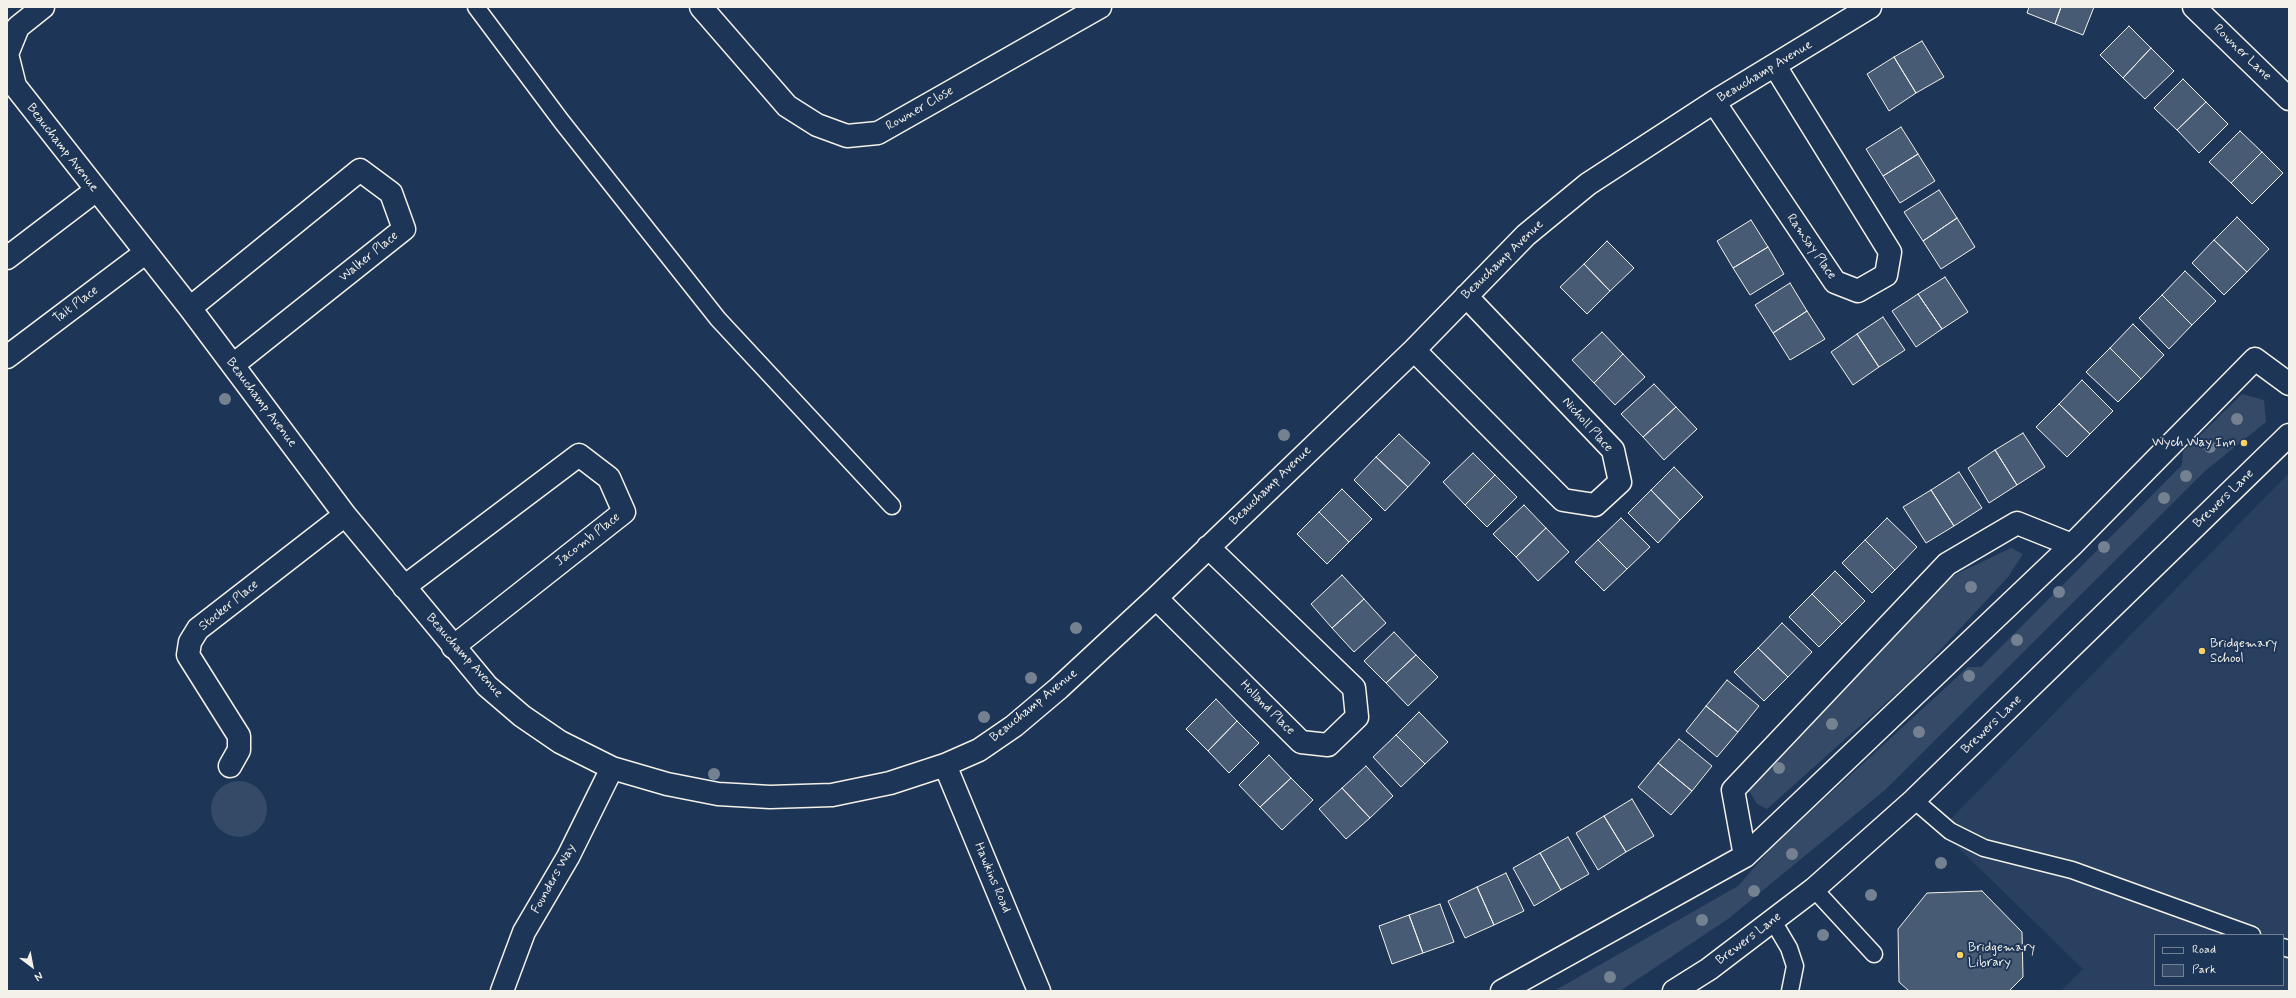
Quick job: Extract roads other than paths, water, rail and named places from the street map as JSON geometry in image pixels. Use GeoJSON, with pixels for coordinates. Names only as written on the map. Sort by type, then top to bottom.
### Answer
{"type":"FeatureCollection","features":[{"type":"Feature","properties":{"kind":"street","name":"Beauchamp Avenue"},"geometry":{"type":"LineString","coordinates":[[43,7],[18,27],[7,54],[14,86],[95,191],[190,308],[345,515],[453,647],[487,686],[522,716],[560,742],[612,768],[667,784],[718,794],[770,797],[832,794],[890,782],[945,765],[979,750],[1014,726],[1059,688],[1156,598],[1414,350],[1526,235],[1588,184],[1714,102],[1870,7]]}},
{"type":"Feature","properties":{"kind":"street","name":"Rowner Close"},"geometry":{"type":"LineString","coordinates":[[701,7],[787,106],[817,125],[847,136],[878,133],[1100,7]]}},
{"type":"Feature","properties":{"kind":"street","name":"Rowner Lane"},"geometry":{"type":"LineString","coordinates":[[2194,7],[2289,99]]}},
{"type":"Feature","properties":{"kind":"street","name":"Ramsay Place"},"geometry":{"type":"LineString","coordinates":[[1714,102],[1835,282],[1858,291],[1886,275],[1890,252],[1774,66]]}},
{"type":"Feature","properties":{"kind":"street","name":"Walker Place"},"geometry":{"type":"LineString","coordinates":[[190,308],[360,170],[391,193],[404,229],[233,365]]}},
{"type":"Feature","properties":{"kind":"street"},"geometry":{"type":"LineString","coordinates":[[7,258],[95,191]]}},
{"type":"Feature","properties":{"kind":"street","name":"Tait Place"},"geometry":{"type":"LineString","coordinates":[[7,358],[145,253]]}},
{"type":"Feature","properties":{"kind":"street","name":"Nicholl Place"},"geometry":{"type":"LineString","coordinates":[[1414,350],[1563,500],[1595,505],[1620,482],[1613,450],[1466,296]]}},
{"type":"Feature","properties":{"kind":"street"},"geometry":{"type":"LineString","coordinates":[[1502,991],[1745,856],[2072,545],[2255,359],[2289,384]]}},
{"type":"Feature","properties":{"kind":"street","name":"Brewers Lane"},"geometry":{"type":"LineString","coordinates":[[1674,991],[1709,969],[1814,889],[1914,800],[2289,435]]}},
{"type":"Feature","properties":{"kind":"street","name":"Jacomb Place"},"geometry":{"type":"LineString","coordinates":[[404,586],[579,454],[609,478],[624,512],[453,647]]}},
{"type":"Feature","properties":{"kind":"street","name":"Stocker Place"},"geometry":{"type":"LineString","coordinates":[[230,766],[239,750],[239,736],[188,655],[190,642],[198,629],[345,515]]}},
{"type":"Feature","properties":{"kind":"street"},"geometry":{"type":"LineString","coordinates":[[1745,856],[1733,790],[1947,564],[2017,523],[2072,545]]}},
{"type":"Feature","properties":{"kind":"street","name":"Holland Place"},"geometry":{"type":"LineString","coordinates":[[1156,598],[1301,742],[1328,745],[1357,717],[1354,688],[1208,547]]}},
{"type":"Feature","properties":{"kind":"street","name":"Hawkins Road"},"geometry":{"type":"LineString","coordinates":[[945,765],[1039,991]]}},
{"type":"Feature","properties":{"kind":"street","name":"Founders Way"},"geometry":{"type":"LineString","coordinates":[[502,991],[524,932],[568,857],[612,768]]}},
{"type":"Feature","properties":{"kind":"lane"},"geometry":{"type":"LineString","coordinates":[[476,7],[562,122],[718,319],[892,506]]}},
{"type":"Feature","properties":{"kind":"lane"},"geometry":{"type":"LineString","coordinates":[[1914,800],[1950,831],[1984,848],[2072,870],[2249,934]]}},
{"type":"Feature","properties":{"kind":"lane"},"geometry":{"type":"LineString","coordinates":[[1814,889],[1874,954]]}},
{"type":"Feature","properties":{"kind":"lane"},"geometry":{"type":"LineString","coordinates":[[1773,921],[1789,948],[1794,966],[1790,991]]}},
{"type":"Feature","properties":{"kind":"place","name":"Wych Way Inn"},"geometry":{"type":"Point","coordinates":[2244,443]}},
{"type":"Feature","properties":{"kind":"place","name":"Bridgemary School"},"geometry":{"type":"Point","coordinates":[2202,651]}},
{"type":"Feature","properties":{"kind":"place","name":"Bridgemary Library"},"geometry":{"type":"Point","coordinates":[1960,955]}}]}
